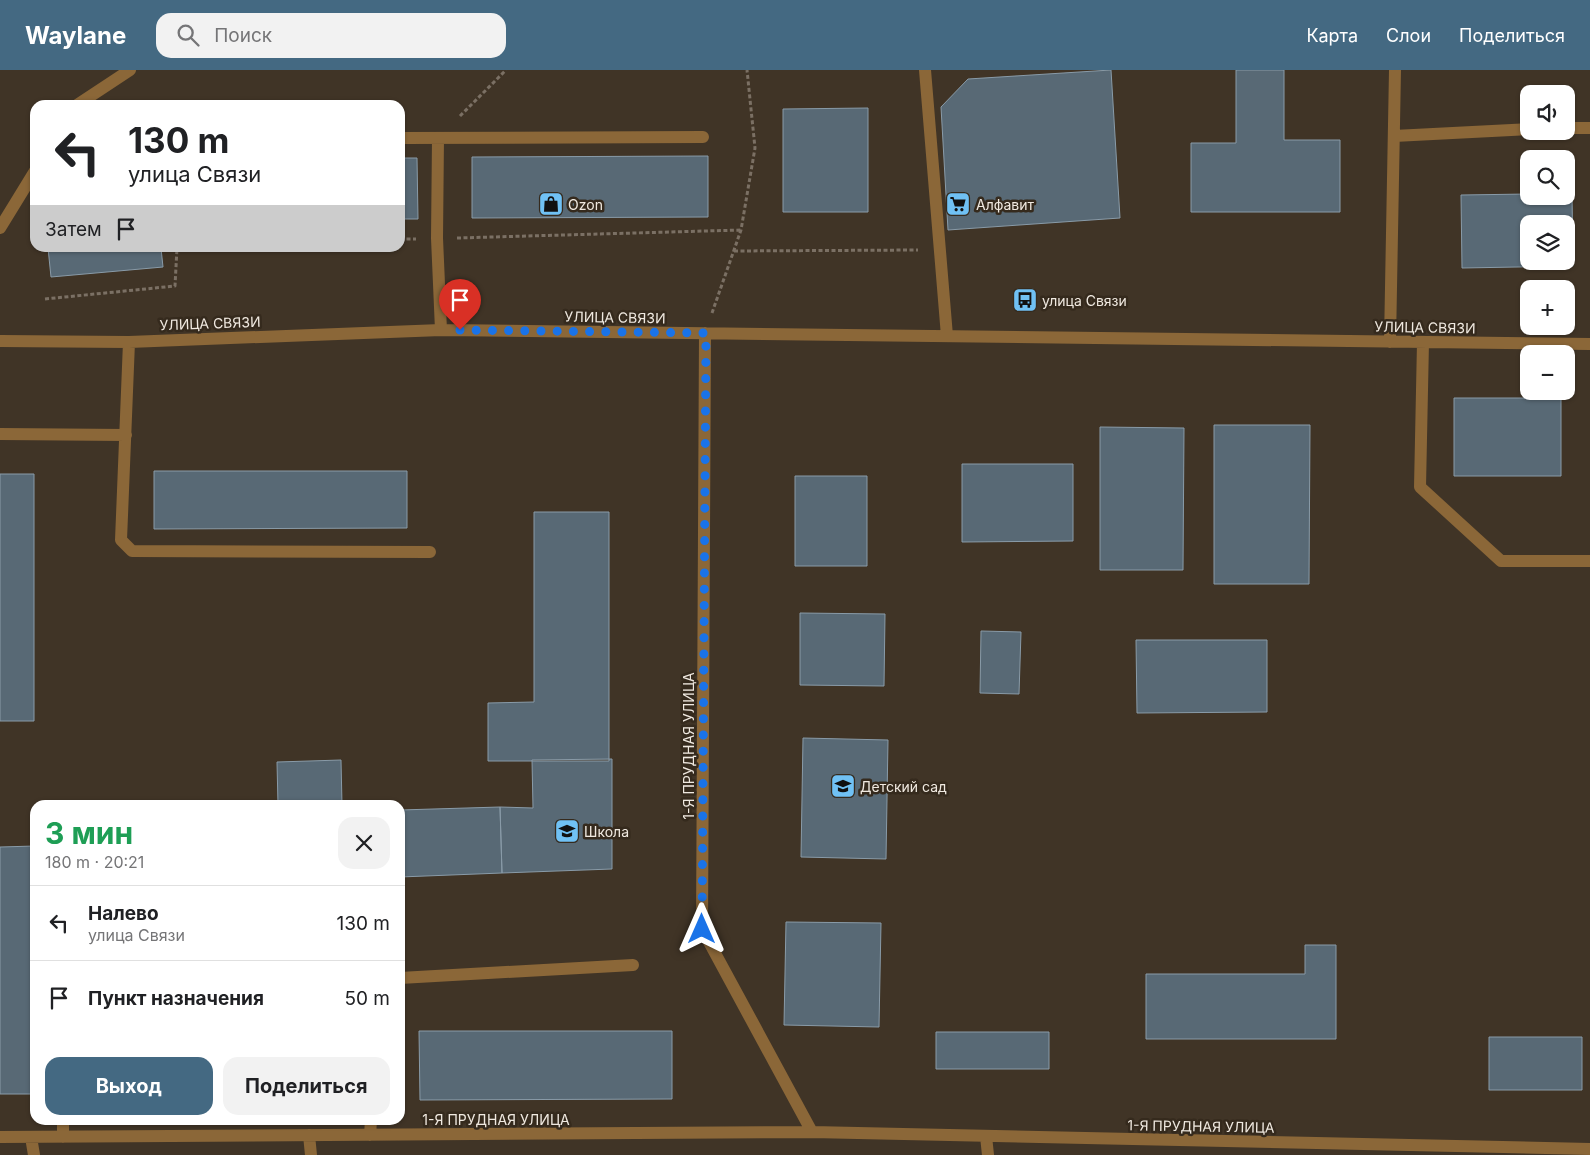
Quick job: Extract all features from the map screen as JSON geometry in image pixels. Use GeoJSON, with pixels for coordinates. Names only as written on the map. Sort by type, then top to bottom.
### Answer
{"type":"FeatureCollection","features":[{"type":"Feature","properties":{"kind":"street"},"geometry":{"type":"LineString","coordinates":[[85,100],[130,70]]}},
{"type":"Feature","properties":{"kind":"street"},"geometry":{"type":"LineString","coordinates":[[925,70],[947,336]]}},
{"type":"Feature","properties":{"kind":"street"},"geometry":{"type":"LineString","coordinates":[[1390,342],[1395,70]]}},
{"type":"Feature","properties":{"kind":"street"},"geometry":{"type":"LineString","coordinates":[[1575,128],[1590,128]]}},
{"type":"Feature","properties":{"kind":"street"},"geometry":{"type":"LineString","coordinates":[[1394,136],[1520,129]]}},
{"type":"Feature","properties":{"kind":"street"},"geometry":{"type":"LineString","coordinates":[[405,138],[703,138]]}},
{"type":"Feature","properties":{"kind":"street"},"geometry":{"type":"LineString","coordinates":[[438,138],[437,238],[441,330]]}},
{"type":"Feature","properties":{"kind":"street"},"geometry":{"type":"LineString","coordinates":[[0,228],[30,178]]}},
{"type":"Feature","properties":{"kind":"street","name":"УЛИЦА СВЯЗИ"},"geometry":{"type":"LineString","coordinates":[[0,341],[129,342],[441,330],[1590,344]]}},
{"type":"Feature","properties":{"kind":"street","name":"1-Я ПРУДНАЯ УЛИЦА"},"geometry":{"type":"LineString","coordinates":[[706,333],[702,929],[812,1132]]}},
{"type":"Feature","properties":{"kind":"street"},"geometry":{"type":"LineString","coordinates":[[129,342],[121,540],[132,551],[430,552]]}},
{"type":"Feature","properties":{"kind":"street"},"geometry":{"type":"LineString","coordinates":[[1423,342],[1420,487],[1500,561],[1590,562]]}},
{"type":"Feature","properties":{"kind":"street"},"geometry":{"type":"LineString","coordinates":[[0,434],[126,435]]}},
{"type":"Feature","properties":{"kind":"street"},"geometry":{"type":"LineString","coordinates":[[405,978],[633,965]]}},
{"type":"Feature","properties":{"kind":"street"},"geometry":{"type":"LineString","coordinates":[[63,1125],[63,1137]]}},
{"type":"Feature","properties":{"kind":"street"},"geometry":{"type":"LineString","coordinates":[[370,1135],[371,1125]]}},
{"type":"Feature","properties":{"kind":"street","name":"1-Я ПРУДНАЯ УЛИЦА"},"geometry":{"type":"LineString","coordinates":[[0,1137],[812,1132],[1590,1149]]}},
{"type":"Feature","properties":{"kind":"street"},"geometry":{"type":"LineString","coordinates":[[309,1135],[311,1155]]}},
{"type":"Feature","properties":{"kind":"street"},"geometry":{"type":"LineString","coordinates":[[986,1136],[988,1155]]}},
{"type":"Feature","properties":{"kind":"street"},"geometry":{"type":"LineString","coordinates":[[31,1137],[34,1155]]}},
{"type":"Feature","properties":{"kind":"path"},"geometry":{"type":"LineString","coordinates":[[438,138],[506,70]]}},
{"type":"Feature","properties":{"kind":"path"},"geometry":{"type":"LineString","coordinates":[[706,333],[741,230],[754,148],[747,70]]}},
{"type":"Feature","properties":{"kind":"path"},"geometry":{"type":"LineString","coordinates":[[405,240],[741,230]]}},
{"type":"Feature","properties":{"kind":"path"},"geometry":{"type":"LineString","coordinates":[[734,251],[940,250]]}},
{"type":"Feature","properties":{"kind":"path"},"geometry":{"type":"LineString","coordinates":[[45,299],[175,286],[176,252]]}},
{"type":"Feature","properties":{"kind":"building"},"geometry":{"type":"Polygon","coordinates":[[[1111,70],[1120,218],[948,230],[941,107],[968,79],[1111,70]]]}},
{"type":"Feature","properties":{"kind":"building"},"geometry":{"type":"Polygon","coordinates":[[[1236,70],[1284,70],[1284,140],[1340,140],[1340,212],[1191,212],[1191,143],[1236,143],[1236,70]]]}},
{"type":"Feature","properties":{"kind":"building"},"geometry":{"type":"Polygon","coordinates":[[[868,108],[868,212],[783,212],[783,109],[868,108]]]}},
{"type":"Feature","properties":{"kind":"building"},"geometry":{"type":"Polygon","coordinates":[[[708,156],[708,217],[472,218],[472,157],[708,156]]]}},
{"type":"Feature","properties":{"kind":"building"},"geometry":{"type":"Polygon","coordinates":[[[405,158],[417,158],[418,219],[405,219],[405,158]]]}},
{"type":"Feature","properties":{"kind":"building"},"geometry":{"type":"Polygon","coordinates":[[[1520,194],[1520,205],[1572,205],[1572,215],[1520,215],[1520,267],[1462,268],[1461,195],[1520,194]]]}},
{"type":"Feature","properties":{"kind":"building"},"geometry":{"type":"Polygon","coordinates":[[[48,252],[161,252],[163,267],[51,277],[48,252]]]}},
{"type":"Feature","properties":{"kind":"building"},"geometry":{"type":"Polygon","coordinates":[[[1454,398],[1561,400],[1561,476],[1454,476],[1454,398]]]}},
{"type":"Feature","properties":{"kind":"building"},"geometry":{"type":"Polygon","coordinates":[[[1214,425],[1310,425],[1309,584],[1214,584],[1214,425]]]}},
{"type":"Feature","properties":{"kind":"building"},"geometry":{"type":"Polygon","coordinates":[[[1100,427],[1184,428],[1183,570],[1100,570],[1100,427]]]}},
{"type":"Feature","properties":{"kind":"building"},"geometry":{"type":"Polygon","coordinates":[[[962,464],[1073,464],[1073,541],[962,542],[962,464]]]}},
{"type":"Feature","properties":{"kind":"building"},"geometry":{"type":"Polygon","coordinates":[[[154,471],[407,471],[407,528],[154,529],[154,471]]]}},
{"type":"Feature","properties":{"kind":"building"},"geometry":{"type":"Polygon","coordinates":[[[0,474],[34,474],[34,721],[0,721],[0,474]]]}},
{"type":"Feature","properties":{"kind":"building"},"geometry":{"type":"Polygon","coordinates":[[[795,476],[867,476],[867,566],[795,566],[795,476]]]}},
{"type":"Feature","properties":{"kind":"building"},"geometry":{"type":"Polygon","coordinates":[[[534,512],[609,512],[609,761],[488,761],[488,703],[534,702],[534,512]]]}},
{"type":"Feature","properties":{"kind":"building"},"geometry":{"type":"Polygon","coordinates":[[[800,613],[885,614],[884,686],[800,685],[800,613]]]}},
{"type":"Feature","properties":{"kind":"building"},"geometry":{"type":"Polygon","coordinates":[[[981,631],[1021,632],[1019,694],[980,693],[981,631]]]}},
{"type":"Feature","properties":{"kind":"building"},"geometry":{"type":"Polygon","coordinates":[[[1136,640],[1267,640],[1267,712],[1137,713],[1136,640]]]}},
{"type":"Feature","properties":{"kind":"building"},"geometry":{"type":"Polygon","coordinates":[[[803,738],[888,740],[886,859],[801,857],[803,738]]]}},
{"type":"Feature","properties":{"kind":"building"},"geometry":{"type":"Polygon","coordinates":[[[612,759],[612,869],[502,873],[500,807],[533,808],[532,760],[612,759]]]}},
{"type":"Feature","properties":{"kind":"building"},"geometry":{"type":"Polygon","coordinates":[[[341,760],[342,800],[278,800],[277,762],[341,760]]]}},
{"type":"Feature","properties":{"kind":"building"},"geometry":{"type":"Polygon","coordinates":[[[500,807],[502,873],[405,877],[405,810],[500,807]]]}},
{"type":"Feature","properties":{"kind":"building"},"geometry":{"type":"Polygon","coordinates":[[[30,846],[30,1094],[0,1094],[0,847],[30,846]]]}},
{"type":"Feature","properties":{"kind":"building"},"geometry":{"type":"Polygon","coordinates":[[[786,922],[881,923],[879,1027],[784,1025],[786,922]]]}},
{"type":"Feature","properties":{"kind":"building"},"geometry":{"type":"Polygon","coordinates":[[[1305,945],[1336,945],[1336,1039],[1146,1039],[1146,974],[1305,974],[1305,945]]]}},
{"type":"Feature","properties":{"kind":"building"},"geometry":{"type":"Polygon","coordinates":[[[419,1031],[672,1031],[672,1099],[420,1100],[419,1031]]]}},
{"type":"Feature","properties":{"kind":"building"},"geometry":{"type":"Polygon","coordinates":[[[936,1032],[1049,1032],[1049,1069],[936,1069],[936,1032]]]}},
{"type":"Feature","properties":{"kind":"building"},"geometry":{"type":"Polygon","coordinates":[[[1489,1037],[1582,1037],[1582,1090],[1489,1090],[1489,1037]]]}},
{"type":"Feature","properties":{"kind":"place","name":"Ozon"},"geometry":{"type":"Point","coordinates":[551,204]}},
{"type":"Feature","properties":{"kind":"place","name":"Алфавит"},"geometry":{"type":"Point","coordinates":[958,204]}},
{"type":"Feature","properties":{"kind":"place","name":"улица Связи"},"geometry":{"type":"Point","coordinates":[1025,300]}},
{"type":"Feature","properties":{"kind":"place","name":"Детский сад"},"geometry":{"type":"Point","coordinates":[843,786]}},
{"type":"Feature","properties":{"kind":"place","name":"Школа"},"geometry":{"type":"Point","coordinates":[567,831]}},
{"type":"Feature","properties":{"kind":"route"},"geometry":{"type":"LineString","coordinates":[[460,330],[706,333],[702,929]]}}]}
